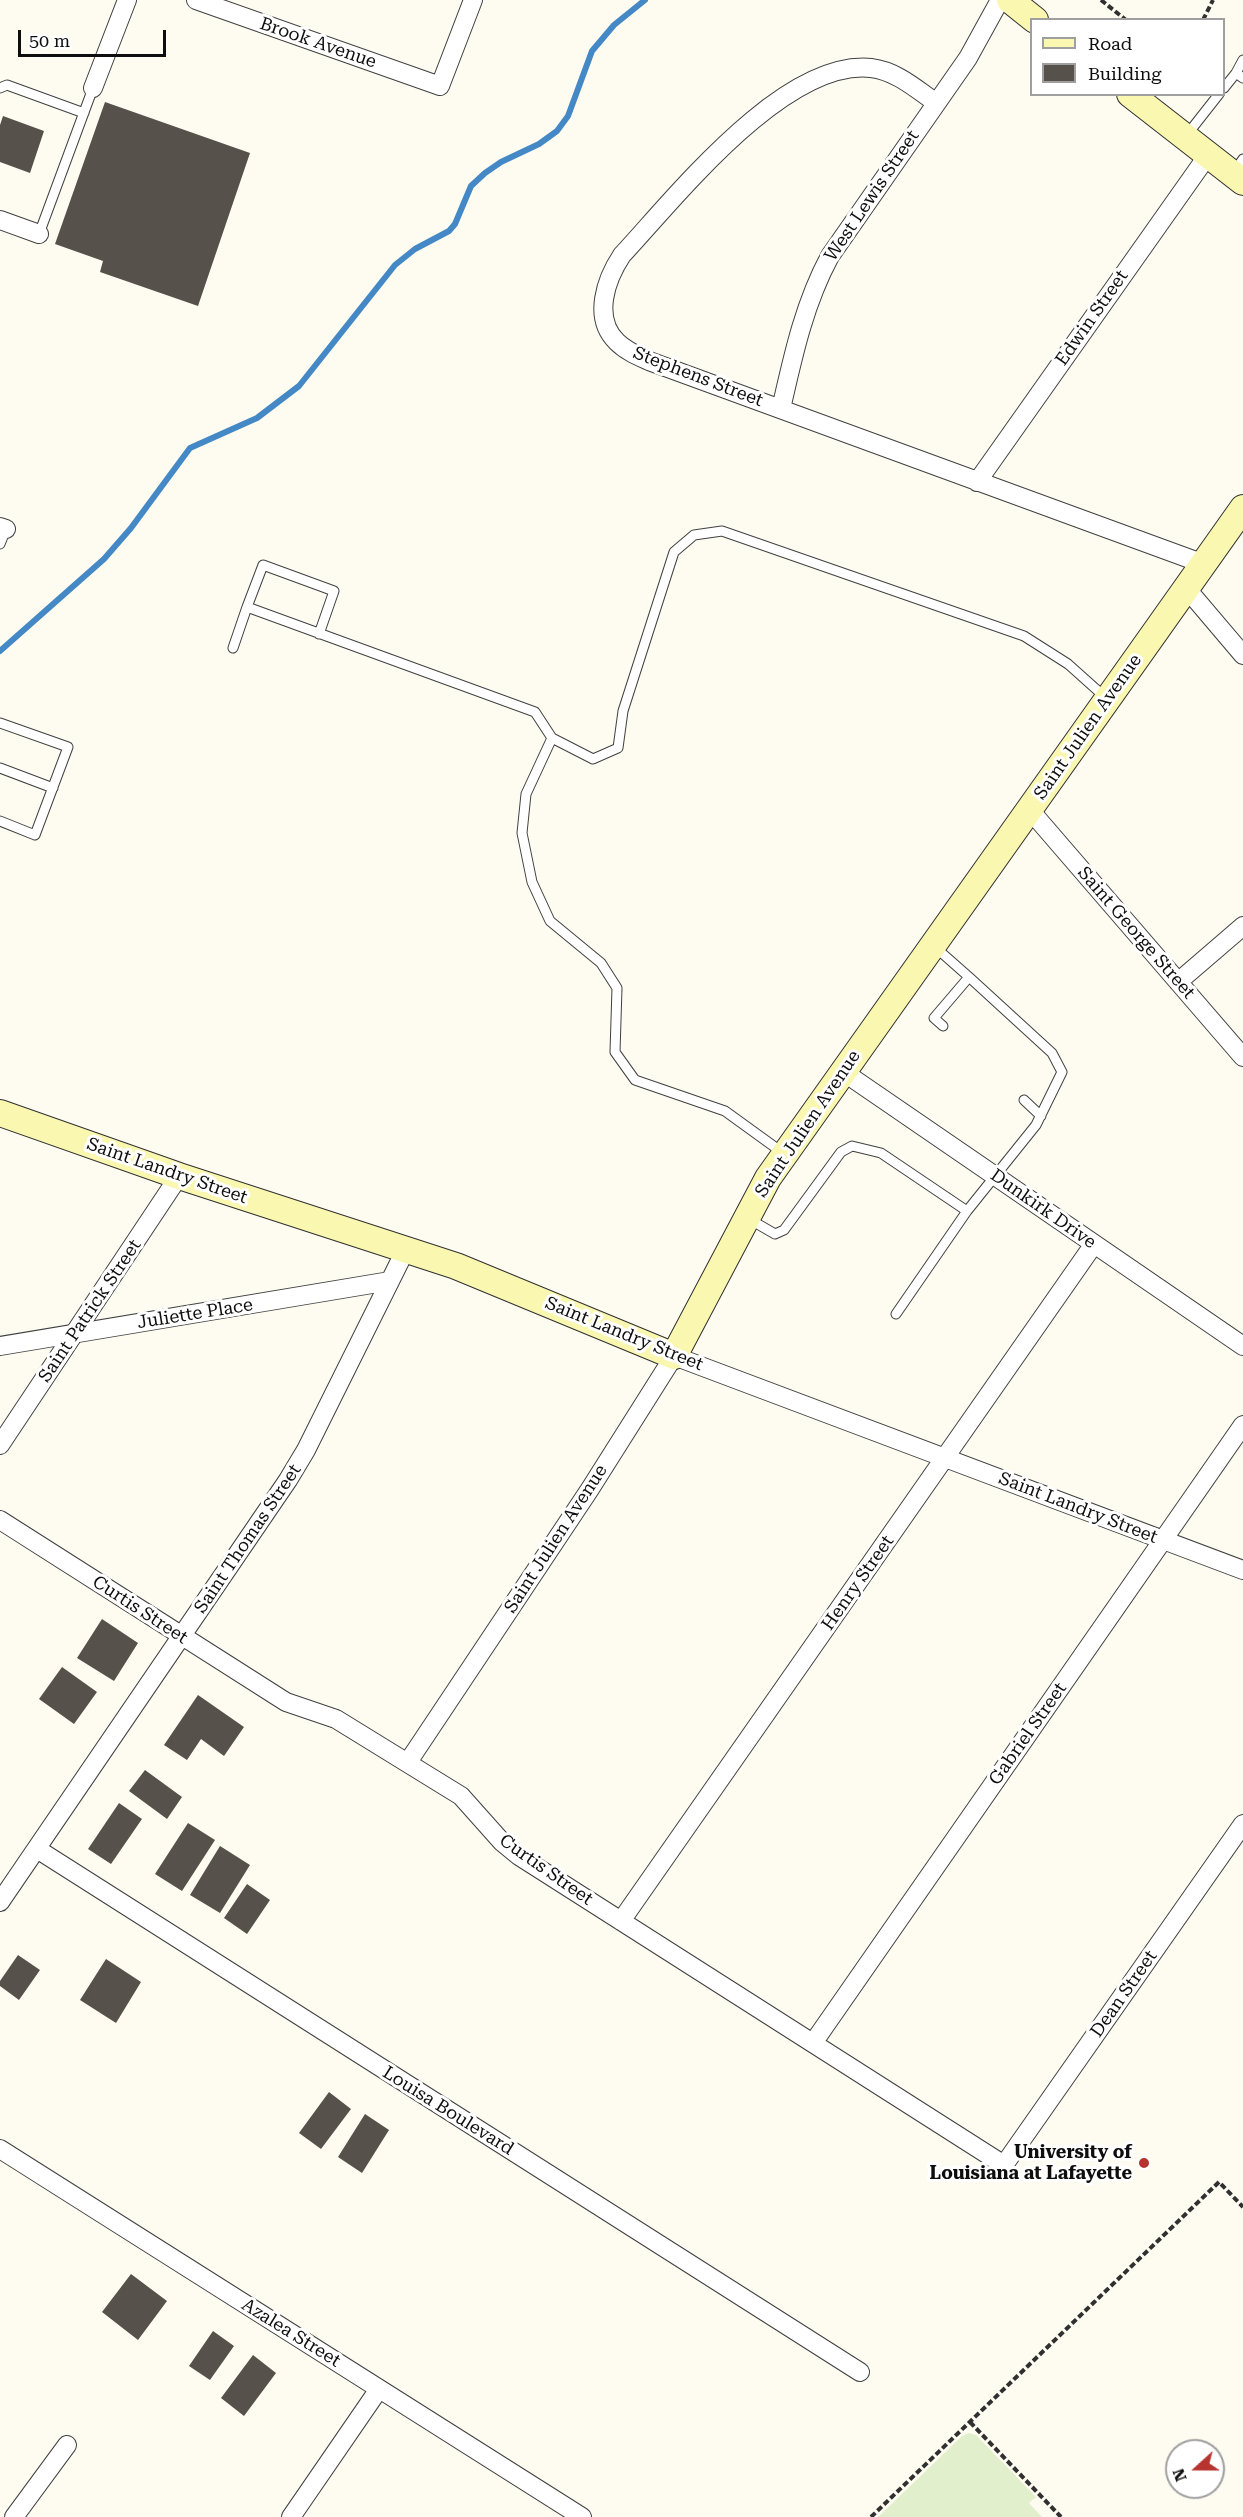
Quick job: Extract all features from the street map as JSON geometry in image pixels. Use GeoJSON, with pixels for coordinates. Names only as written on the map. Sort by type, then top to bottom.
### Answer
{"type":"FeatureCollection","features":[{"type":"Feature","properties":{"kind":"street"},"geometry":{"type":"LineString","coordinates":[[93,88],[127,0]]}},
{"type":"Feature","properties":{"kind":"street","name":"Brook Avenue"},"geometry":{"type":"LineString","coordinates":[[196,0],[440,86],[473,0]]}},
{"type":"Feature","properties":{"kind":"street","name":"West Lewis Street"},"geometry":{"type":"LineString","coordinates":[[781,409],[795,348],[818,279],[935,102],[968,58],[1000,0]]}},
{"type":"Feature","properties":{"kind":"street"},"geometry":{"type":"LineString","coordinates":[[1010,0],[1032,18]]}},
{"type":"Feature","properties":{"kind":"street","name":"Stephens Street"},"geometry":{"type":"LineString","coordinates":[[935,102],[898,76],[873,68],[838,72],[806,85],[743,127],[622,255],[608,278],[604,303],[605,317],[615,340],[626,349],[649,361],[1204,564]]}},
{"type":"Feature","properties":{"kind":"street"},"geometry":{"type":"LineString","coordinates":[[1132,96],[1208,155],[1239,172]]}},
{"type":"Feature","properties":{"kind":"street","name":"Edwin Street"},"geometry":{"type":"LineString","coordinates":[[977,482],[1208,155]]}},
{"type":"Feature","properties":{"kind":"street"},"geometry":{"type":"LineString","coordinates":[[0,220],[39,234]]}},
{"type":"Feature","properties":{"kind":"street","name":"Saint Julien Avenue"},"geometry":{"type":"LineString","coordinates":[[408,1762],[590,1489],[674,1356],[746,1218],[785,1154],[1106,698],[1187,590],[1243,508]]}},
{"type":"Feature","properties":{"kind":"street"},"geometry":{"type":"LineString","coordinates":[[1187,590],[1243,655]]}},
{"type":"Feature","properties":{"kind":"street","name":"Saint George Street"},"geometry":{"type":"LineString","coordinates":[[1029,809],[1243,1057]]}},
{"type":"Feature","properties":{"kind":"street"},"geometry":{"type":"LineString","coordinates":[[1178,982],[1243,926]]}},
{"type":"Feature","properties":{"kind":"street","name":"Dunkirk Drive"},"geometry":{"type":"LineString","coordinates":[[842,1071],[1243,1346]]}},
{"type":"Feature","properties":{"kind":"street","name":"Saint Landry Street"},"geometry":{"type":"LineString","coordinates":[[0,1113],[179,1176],[406,1249],[518,1290],[674,1356],[1243,1570]]}},
{"type":"Feature","properties":{"kind":"street","name":"Saint Patrick Street"},"geometry":{"type":"LineString","coordinates":[[0,1444],[76,1334],[179,1176]]}},
{"type":"Feature","properties":{"kind":"street","name":"Henry Street"},"geometry":{"type":"LineString","coordinates":[[621,1921],[1094,1244]]}},
{"type":"Feature","properties":{"kind":"street","name":"Saint Thomas Street"},"geometry":{"type":"LineString","coordinates":[[0,1902],[182,1637],[306,1450],[406,1249]]}},
{"type":"Feature","properties":{"kind":"street","name":"Juliette Place"},"geometry":{"type":"LineString","coordinates":[[0,1346],[390,1281]]}},
{"type":"Feature","properties":{"kind":"street","name":"Gabriel Street"},"geometry":{"type":"LineString","coordinates":[[813,2043],[1243,1425]]}},
{"type":"Feature","properties":{"kind":"street","name":"Curtis Street"},"geometry":{"type":"LineString","coordinates":[[0,1520],[286,1702],[336,1719],[461,1796],[502,1842],[519,1856],[1004,2165]]}},
{"type":"Feature","properties":{"kind":"street","name":"Dean Street"},"geometry":{"type":"LineString","coordinates":[[1004,2165],[1243,1824]]}},
{"type":"Feature","properties":{"kind":"street","name":"Louisa Boulevard"},"geometry":{"type":"LineString","coordinates":[[37,1849],[860,2372]]}},
{"type":"Feature","properties":{"kind":"street","name":"Azalea Street"},"geometry":{"type":"LineString","coordinates":[[0,2149],[582,2517]]}},
{"type":"Feature","properties":{"kind":"street"},"geometry":{"type":"LineString","coordinates":[[291,2517],[379,2389]]}},
{"type":"Feature","properties":{"kind":"street"},"geometry":{"type":"LineString","coordinates":[[14,2517],[67,2445]]}},
{"type":"Feature","properties":{"kind":"lane"},"geometry":{"type":"LineString","coordinates":[[1225,87],[1239,75],[1243,60]]}},
{"type":"Feature","properties":{"kind":"lane"},"geometry":{"type":"LineString","coordinates":[[0,88],[8,85],[84,113]]}},
{"type":"Feature","properties":{"kind":"lane"},"geometry":{"type":"LineString","coordinates":[[39,234],[93,88]]}},
{"type":"Feature","properties":{"kind":"lane"},"geometry":{"type":"LineString","coordinates":[[1185,138],[1217,96]]}},
{"type":"Feature","properties":{"kind":"lane"},"geometry":{"type":"LineString","coordinates":[[247,607],[535,712],[552,738],[593,759],[618,748],[623,711],[674,552],[694,535],[722,531],[1024,636],[1068,664],[1106,698]]}},
{"type":"Feature","properties":{"kind":"lane"},"geometry":{"type":"LineString","coordinates":[[233,648],[263,565],[334,591],[319,634]]}},
{"type":"Feature","properties":{"kind":"lane"},"geometry":{"type":"LineString","coordinates":[[0,723],[68,747],[35,835],[0,821]]}},
{"type":"Feature","properties":{"kind":"lane"},"geometry":{"type":"LineString","coordinates":[[552,738],[526,794],[522,832],[532,882],[550,921],[601,963],[617,988],[615,1052],[635,1080],[725,1111],[785,1154]]}},
{"type":"Feature","properties":{"kind":"lane"},"geometry":{"type":"LineString","coordinates":[[0,768],[53,788]]}},
{"type":"Feature","properties":{"kind":"lane"},"geometry":{"type":"LineString","coordinates":[[896,1314],[967,1211],[1041,1116],[1062,1072],[1052,1053],[933,946]]}},
{"type":"Feature","properties":{"kind":"lane"},"geometry":{"type":"LineString","coordinates":[[943,1026],[934,1018],[969,977]]}},
{"type":"Feature","properties":{"kind":"lane"},"geometry":{"type":"LineString","coordinates":[[1024,1100],[1041,1116]]}},
{"type":"Feature","properties":{"kind":"lane"},"geometry":{"type":"LineString","coordinates":[[746,1218],[775,1234],[784,1230],[841,1152],[852,1146],[881,1153],[967,1211]]}},
{"type":"Feature","properties":{"kind":"path"},"geometry":{"type":"LineString","coordinates":[[1101,0],[1124,18]]}},
{"type":"Feature","properties":{"kind":"path"},"geometry":{"type":"LineString","coordinates":[[1204,18],[1213,0]]}},
{"type":"Feature","properties":{"kind":"path"},"geometry":{"type":"LineString","coordinates":[[872,2517],[1219,2182],[1243,2207]]}},
{"type":"Feature","properties":{"kind":"path"},"geometry":{"type":"LineString","coordinates":[[970,2422],[1061,2517]]}},
{"type":"Feature","properties":{"kind":"green space"},"geometry":{"type":"Polygon","coordinates":[[[969,2433],[976,2435],[1036,2497],[1029,2503],[1042,2517],[878,2517],[962,2436],[969,2433]]]}},
{"type":"Feature","properties":{"kind":"building"},"geometry":{"type":"Polygon","coordinates":[[[105,102],[250,153],[198,306],[100,272],[103,261],[55,244],[105,102]]]}},
{"type":"Feature","properties":{"kind":"building"},"geometry":{"type":"Polygon","coordinates":[[[3,116],[44,131],[30,173],[0,162],[0,125],[3,116]]]}},
{"type":"Feature","properties":{"kind":"building"},"geometry":{"type":"Polygon","coordinates":[[[102,1619],[138,1643],[114,1681],[77,1658],[102,1619]]]}},
{"type":"Feature","properties":{"kind":"building"},"geometry":{"type":"Polygon","coordinates":[[[62,1667],[97,1692],[74,1724],[39,1699],[62,1667]]]}},
{"type":"Feature","properties":{"kind":"building"},"geometry":{"type":"Polygon","coordinates":[[[198,1695],[244,1727],[224,1756],[201,1739],[187,1760],[164,1745],[198,1695]]]}},
{"type":"Feature","properties":{"kind":"building"},"geometry":{"type":"Polygon","coordinates":[[[145,1770],[182,1797],[167,1819],[129,1791],[145,1770]]]}},
{"type":"Feature","properties":{"kind":"building"},"geometry":{"type":"Polygon","coordinates":[[[119,1803],[142,1819],[111,1864],[88,1849],[119,1803]]]}},
{"type":"Feature","properties":{"kind":"building"},"geometry":{"type":"Polygon","coordinates":[[[188,1823],[215,1840],[182,1891],[155,1874],[188,1823]]]}},
{"type":"Feature","properties":{"kind":"building"},"geometry":{"type":"Polygon","coordinates":[[[220,1846],[250,1865],[220,1913],[190,1895],[220,1846]]]}},
{"type":"Feature","properties":{"kind":"building"},"geometry":{"type":"Polygon","coordinates":[[[247,1884],[270,1900],[247,1934],[224,1918],[247,1884]]]}},
{"type":"Feature","properties":{"kind":"building"},"geometry":{"type":"Polygon","coordinates":[[[18,1955],[40,1970],[19,2000],[0,1986],[0,1981],[18,1955]]]}},
{"type":"Feature","properties":{"kind":"building"},"geometry":{"type":"Polygon","coordinates":[[[106,1959],[141,1982],[116,2023],[80,2000],[106,1959]]]}},
{"type":"Feature","properties":{"kind":"building"},"geometry":{"type":"Polygon","coordinates":[[[329,2092],[351,2109],[321,2149],[299,2133],[329,2092]]]}},
{"type":"Feature","properties":{"kind":"building"},"geometry":{"type":"Polygon","coordinates":[[[365,2114],[389,2130],[362,2173],[338,2157],[365,2114]]]}},
{"type":"Feature","properties":{"kind":"building"},"geometry":{"type":"Polygon","coordinates":[[[131,2274],[167,2301],[138,2340],[102,2312],[131,2274]]]}},
{"type":"Feature","properties":{"kind":"building"},"geometry":{"type":"Polygon","coordinates":[[[213,2331],[234,2346],[210,2380],[189,2366],[213,2331]]]}},
{"type":"Feature","properties":{"kind":"building"},"geometry":{"type":"Polygon","coordinates":[[[253,2355],[276,2373],[244,2416],[221,2398],[253,2355]]]}},
{"type":"Feature","properties":{"kind":"waterway"},"geometry":{"type":"LineString","coordinates":[[0,651],[104,559],[131,528],[190,448],[257,418],[299,386],[395,265],[415,249],[449,231],[455,224],[471,186],[501,162],[539,144],[557,131],[568,116],[592,51],[614,25],[645,0]]}},
{"type":"Feature","properties":{"kind":"place","name":"University of Louisiana at Lafayette"},"geometry":{"type":"Point","coordinates":[1144,2163]}}]}
